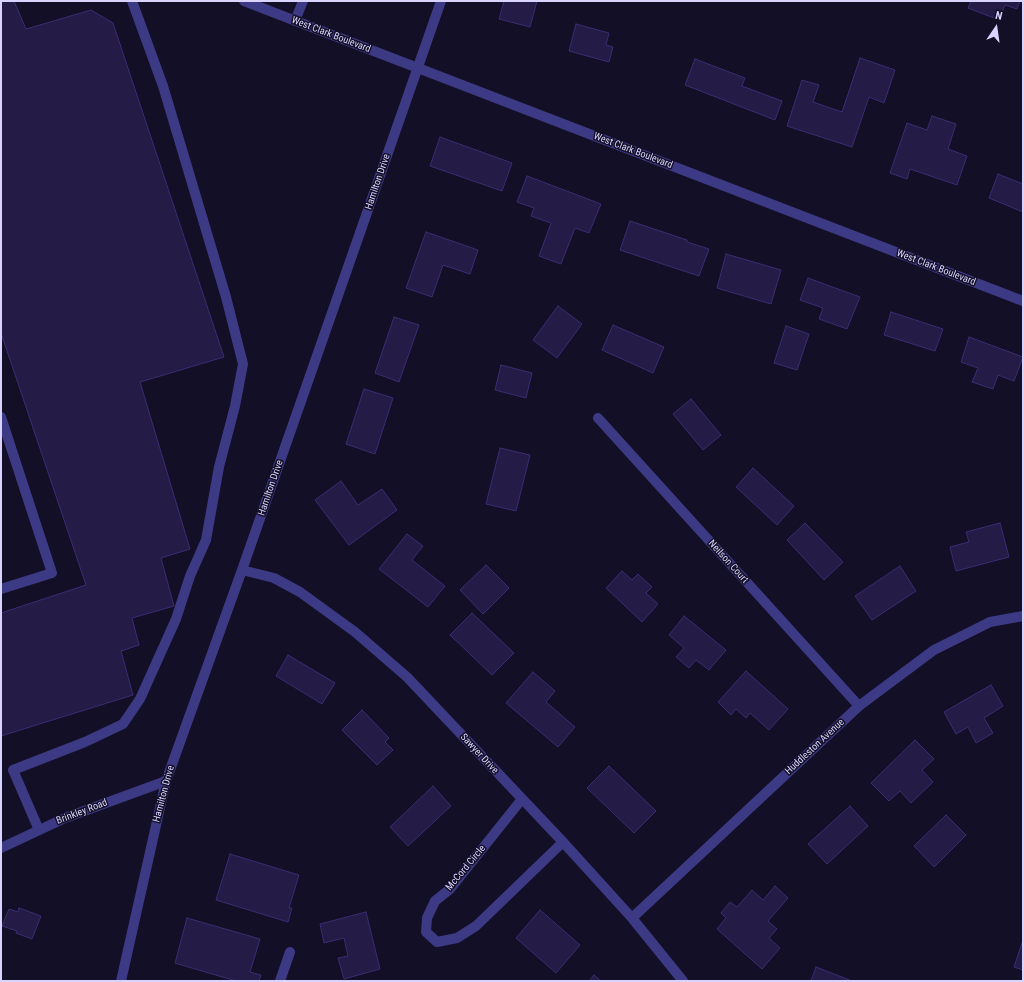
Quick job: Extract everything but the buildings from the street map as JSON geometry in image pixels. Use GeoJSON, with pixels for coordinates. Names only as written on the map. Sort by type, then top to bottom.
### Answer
{"type":"FeatureCollection","features":[{"type":"Feature","properties":{"kind":"street"},"geometry":{"type":"LineString","coordinates":[[39,830],[13,770],[85,742],[123,724],[140,699],[176,619],[190,576],[206,540],[219,467],[235,406],[243,364],[224,290],[165,93],[132,1]]}},
{"type":"Feature","properties":{"kind":"street","name":"West Clark Boulevard"},"geometry":{"type":"LineString","coordinates":[[244,1],[1023,301]]}},
{"type":"Feature","properties":{"kind":"street"},"geometry":{"type":"LineString","coordinates":[[295,21],[303,1]]}},
{"type":"Feature","properties":{"kind":"street","name":"Hamilton Drive"},"geometry":{"type":"LineString","coordinates":[[121,981],[166,781],[242,570],[417,68],[442,1]]}},
{"type":"Feature","properties":{"kind":"street"},"geometry":{"type":"LineString","coordinates":[[1,417],[52,573],[1,589]]}},
{"type":"Feature","properties":{"kind":"street","name":"Neilson Court"},"geometry":{"type":"LineString","coordinates":[[598,418],[858,706]]}},
{"type":"Feature","properties":{"kind":"street","name":"Sawyer Drive"},"geometry":{"type":"LineString","coordinates":[[242,570],[274,578],[293,589],[355,632],[407,677],[563,842],[632,918],[683,981]]}},
{"type":"Feature","properties":{"kind":"street","name":"Huddleston Avenue"},"geometry":{"type":"LineString","coordinates":[[632,918],[858,706],[934,650],[990,622],[1023,616]]}},
{"type":"Feature","properties":{"kind":"street","name":"Brinkley Road"},"geometry":{"type":"LineString","coordinates":[[1,848],[65,818],[166,781]]}},
{"type":"Feature","properties":{"kind":"street","name":"McCord Circle"},"geometry":{"type":"LineString","coordinates":[[522,799],[450,889],[435,901],[427,918],[426,932],[437,942],[458,938],[476,926],[563,842]]}},
{"type":"Feature","properties":{"kind":"street"},"geometry":{"type":"LineString","coordinates":[[280,981],[290,952]]}}]}
